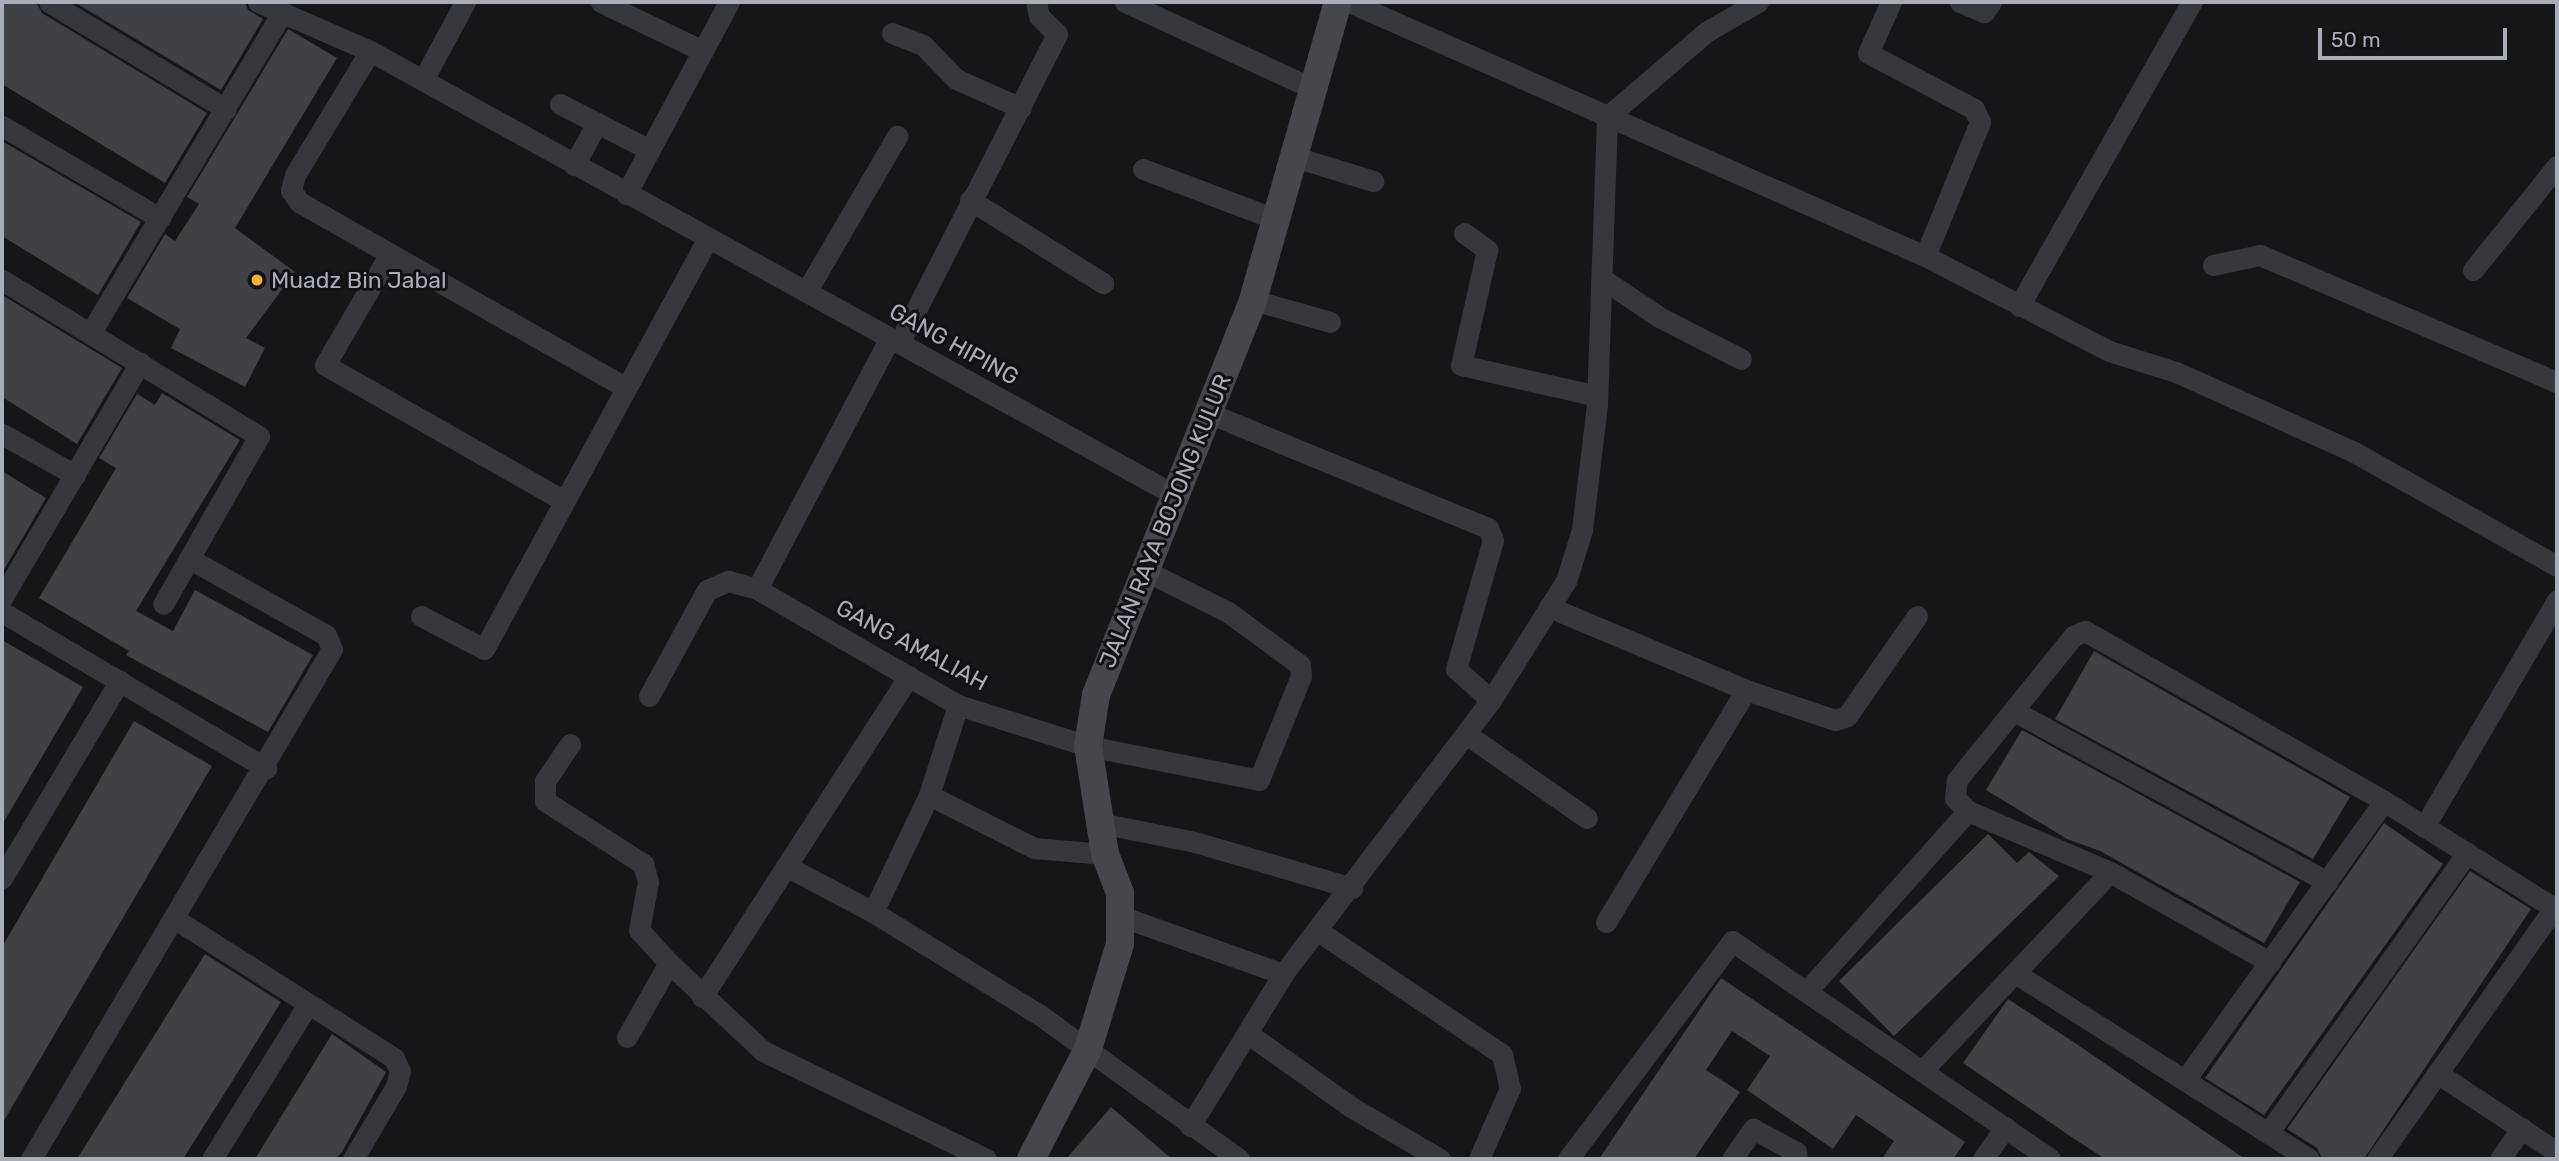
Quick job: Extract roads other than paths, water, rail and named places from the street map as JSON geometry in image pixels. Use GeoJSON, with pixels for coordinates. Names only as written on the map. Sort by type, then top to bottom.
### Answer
{"type":"FeatureCollection","features":[{"type":"Feature","properties":{"kind":"main road","name":"JALAN RAYA BOJONG KULUR"},"geometry":{"type":"LineString","coordinates":[[1031,1159],[1088,1049],[1115,966],[1123,917],[1105,854],[1088,746],[1106,659],[1142,569],[1211,414],[1253,300],[1273,218],[1295,158],[1338,2]]}},
{"type":"Feature","properties":{"kind":"street"},"geometry":{"type":"LineString","coordinates":[[49,2],[226,109]]}},
{"type":"Feature","properties":{"kind":"street","name":"GANG HIPING"},"geometry":{"type":"LineString","coordinates":[[258,2],[281,15],[370,51],[1175,495]]}},
{"type":"Feature","properties":{"kind":"street"},"geometry":{"type":"LineString","coordinates":[[423,80],[466,2]]}},
{"type":"Feature","properties":{"kind":"street"},"geometry":{"type":"LineString","coordinates":[[601,2],[703,51]]}},
{"type":"Feature","properties":{"kind":"street"},"geometry":{"type":"LineString","coordinates":[[626,194],[729,2]]}},
{"type":"Feature","properties":{"kind":"street"},"geometry":{"type":"LineString","coordinates":[[757,589],[1021,108],[1057,34],[1039,16],[1036,2]]}},
{"type":"Feature","properties":{"kind":"street"},"geometry":{"type":"LineString","coordinates":[[1125,2],[1314,89]]}},
{"type":"Feature","properties":{"kind":"street"},"geometry":{"type":"LineString","coordinates":[[1349,2],[1925,256],[2109,351],[2176,372],[2354,452],[2553,555]]}},
{"type":"Feature","properties":{"kind":"street"},"geometry":{"type":"LineString","coordinates":[[1190,1125],[1283,974],[1352,888],[1491,700],[1566,581],[1582,530],[1597,396],[1604,280],[1607,117],[1706,32],[1758,2]]}},
{"type":"Feature","properties":{"kind":"street"},"geometry":{"type":"LineString","coordinates":[[1891,2],[1868,53],[1974,109],[1980,122],[1925,256]]}},
{"type":"Feature","properties":{"kind":"street"},"geometry":{"type":"LineString","coordinates":[[1960,2],[1984,12],[1991,2]]}},
{"type":"Feature","properties":{"kind":"street"},"geometry":{"type":"LineString","coordinates":[[2020,306],[2192,2]]}},
{"type":"Feature","properties":{"kind":"street"},"geometry":{"type":"LineString","coordinates":[[90,332],[281,15]]}},
{"type":"Feature","properties":{"kind":"street"},"geometry":{"type":"LineString","coordinates":[[892,33],[923,46],[956,79],[1021,108]]}},
{"type":"Feature","properties":{"kind":"street"},"geometry":{"type":"LineString","coordinates":[[370,51],[291,190],[299,202],[388,257],[623,386]]}},
{"type":"Feature","properties":{"kind":"street"},"geometry":{"type":"LineString","coordinates":[[560,104],[650,150]]}},
{"type":"Feature","properties":{"kind":"street"},"geometry":{"type":"LineString","coordinates":[[574,165],[597,123]]}},
{"type":"Feature","properties":{"kind":"street"},"geometry":{"type":"LineString","coordinates":[[2,126],[160,218]]}},
{"type":"Feature","properties":{"kind":"street"},"geometry":{"type":"LineString","coordinates":[[806,292],[897,136]]}},
{"type":"Feature","properties":{"kind":"street"},"geometry":{"type":"LineString","coordinates":[[1295,158],[1373,181]]}},
{"type":"Feature","properties":{"kind":"street"},"geometry":{"type":"LineString","coordinates":[[2473,270],[2557,166]]}},
{"type":"Feature","properties":{"kind":"street"},"geometry":{"type":"LineString","coordinates":[[1143,169],[1273,218]]}},
{"type":"Feature","properties":{"kind":"street"},"geometry":{"type":"LineString","coordinates":[[970,200],[1103,283]]}},
{"type":"Feature","properties":{"kind":"street"},"geometry":{"type":"LineString","coordinates":[[1464,233],[1488,250],[1461,365],[1597,396]]}},
{"type":"Feature","properties":{"kind":"street"},"geometry":{"type":"LineString","coordinates":[[421,616],[484,649],[561,499],[708,238]]}},
{"type":"Feature","properties":{"kind":"street"},"geometry":{"type":"LineString","coordinates":[[2213,265],[2260,255],[2557,382]]}},
{"type":"Feature","properties":{"kind":"street"},"geometry":{"type":"LineString","coordinates":[[388,257],[325,365],[561,499]]}},
{"type":"Feature","properties":{"kind":"street"},"geometry":{"type":"LineString","coordinates":[[1604,280],[1659,317],[1741,359]]}},
{"type":"Feature","properties":{"kind":"street"},"geometry":{"type":"LineString","coordinates":[[2,281],[259,436],[163,604]]}},
{"type":"Feature","properties":{"kind":"street"},"geometry":{"type":"LineString","coordinates":[[1253,300],[1330,323]]}},
{"type":"Feature","properties":{"kind":"street"},"geometry":{"type":"LineString","coordinates":[[2,598],[140,363]]}},
{"type":"Feature","properties":{"kind":"street"},"geometry":{"type":"LineString","coordinates":[[1211,414],[1489,528],[1493,540],[1455,669],[1491,700]]}},
{"type":"Feature","properties":{"kind":"street"},"geometry":{"type":"LineString","coordinates":[[2,434],[75,475]]}},
{"type":"Feature","properties":{"kind":"street"},"geometry":{"type":"LineString","coordinates":[[31,1159],[266,768],[332,642],[190,559]]}},
{"type":"Feature","properties":{"kind":"street","name":"GANG AMALIAH"},"geometry":{"type":"LineString","coordinates":[[649,696],[711,585],[728,581],[757,589],[958,705],[1088,746],[1256,782],[1266,775],[1301,676],[1300,665],[1228,612],[1142,569]]}},
{"type":"Feature","properties":{"kind":"street"},"geometry":{"type":"LineString","coordinates":[[2424,827],[2557,600]]}},
{"type":"Feature","properties":{"kind":"street"},"geometry":{"type":"LineString","coordinates":[[1549,607],[1746,690],[1835,720],[1847,716],[1917,616]]}},
{"type":"Feature","properties":{"kind":"street"},"geometry":{"type":"LineString","coordinates":[[2,612],[266,768]]}},
{"type":"Feature","properties":{"kind":"street"},"geometry":{"type":"LineString","coordinates":[[2270,962],[2110,872],[1968,811],[1955,799],[1957,780],[2073,636],[2091,632],[2384,801],[2555,909],[2438,1073],[2382,1158]]}},
{"type":"Feature","properties":{"kind":"street"},"geometry":{"type":"LineString","coordinates":[[702,997],[909,676]]}},
{"type":"Feature","properties":{"kind":"street"},"geometry":{"type":"LineString","coordinates":[[2,878],[120,680]]}},
{"type":"Feature","properties":{"kind":"street"},"geometry":{"type":"LineString","coordinates":[[1606,922],[1746,690]]}},
{"type":"Feature","properties":{"kind":"street"},"geometry":{"type":"LineString","coordinates":[[873,912],[929,795],[958,705]]}},
{"type":"Feature","properties":{"kind":"street"},"geometry":{"type":"LineString","coordinates":[[2014,711],[2326,882]]}},
{"type":"Feature","properties":{"kind":"street"},"geometry":{"type":"LineString","coordinates":[[1466,734],[1587,818]]}},
{"type":"Feature","properties":{"kind":"street"},"geometry":{"type":"LineString","coordinates":[[570,744],[545,781],[545,801],[643,864],[648,882],[639,930],[702,997],[764,1051],[986,1159]]}},
{"type":"Feature","properties":{"kind":"street"},"geometry":{"type":"LineString","coordinates":[[929,795],[1034,848],[1105,854]]}},
{"type":"Feature","properties":{"kind":"street"},"geometry":{"type":"LineString","coordinates":[[2185,1080],[2384,801]]}},
{"type":"Feature","properties":{"kind":"street"},"geometry":{"type":"LineString","coordinates":[[1806,992],[1968,811]]}},
{"type":"Feature","properties":{"kind":"street"},"geometry":{"type":"LineString","coordinates":[[1100,823],[1195,842],[1352,888]]}},
{"type":"Feature","properties":{"kind":"street"},"geometry":{"type":"LineString","coordinates":[[2268,1133],[2467,853]]}},
{"type":"Feature","properties":{"kind":"street"},"geometry":{"type":"LineString","coordinates":[[786,866],[873,912],[1088,1049],[1239,1159]]}},
{"type":"Feature","properties":{"kind":"street"},"geometry":{"type":"LineString","coordinates":[[1922,1071],[2110,872]]}},
{"type":"Feature","properties":{"kind":"street"},"geometry":{"type":"LineString","coordinates":[[1123,917],[1283,974]]}},
{"type":"Feature","properties":{"kind":"street"},"geometry":{"type":"LineString","coordinates":[[175,919],[394,1058],[400,1071],[353,1159]]}},
{"type":"Feature","properties":{"kind":"street"},"geometry":{"type":"LineString","coordinates":[[1318,931],[1502,1054],[1510,1088],[1479,1159]]}},
{"type":"Feature","properties":{"kind":"street"},"geometry":{"type":"LineString","coordinates":[[1568,1159],[1729,943],[1736,942],[2050,1159]]}},
{"type":"Feature","properties":{"kind":"street"},"geometry":{"type":"LineString","coordinates":[[626,1037],[669,963]]}},
{"type":"Feature","properties":{"kind":"street"},"geometry":{"type":"LineString","coordinates":[[2015,972],[2309,1159]]}},
{"type":"Feature","properties":{"kind":"street"},"geometry":{"type":"LineString","coordinates":[[212,1159],[308,1004]]}},
{"type":"Feature","properties":{"kind":"street"},"geometry":{"type":"LineString","coordinates":[[1247,1033],[1351,1107],[1440,1159]]}},
{"type":"Feature","properties":{"kind":"street"},"geometry":{"type":"LineString","coordinates":[[2438,1073],[2557,1152]]}},
{"type":"Feature","properties":{"kind":"street"},"geometry":{"type":"LineString","coordinates":[[1983,1159],[2005,1127]]}},
{"type":"Feature","properties":{"kind":"street"},"geometry":{"type":"LineString","coordinates":[[2500,1159],[2522,1128]]}},
{"type":"Feature","properties":{"kind":"street"},"geometry":{"type":"LineString","coordinates":[[1732,1159],[1753,1129],[1796,1152],[1797,1159]]}},
{"type":"Feature","properties":{"kind":"place","name":"Muadz Bin Jabal"},"geometry":{"type":"Point","coordinates":[257,280]}}]}
